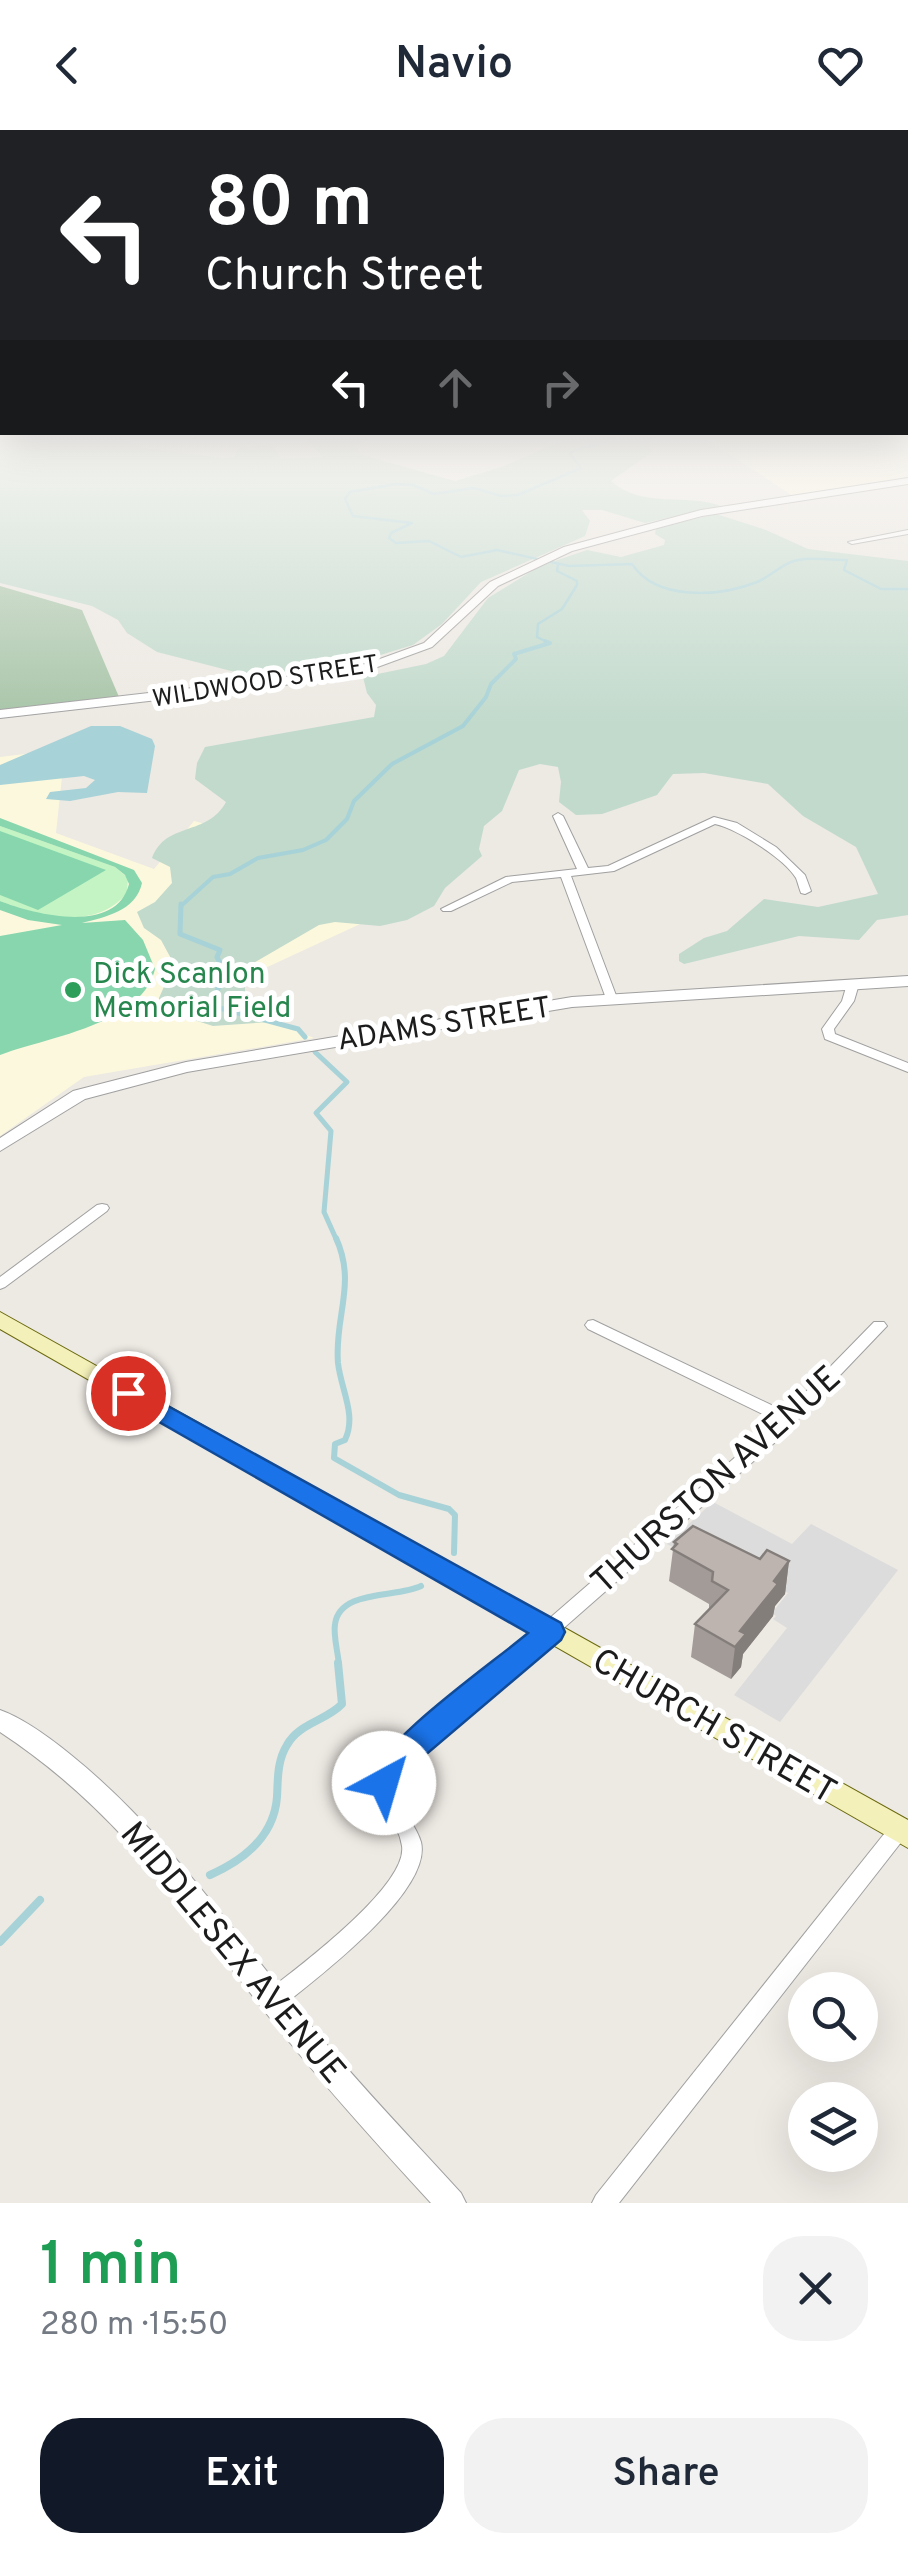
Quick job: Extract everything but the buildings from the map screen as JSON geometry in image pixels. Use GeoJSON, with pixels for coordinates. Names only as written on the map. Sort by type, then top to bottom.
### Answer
{"type":"FeatureCollection","features":[{"type":"Feature","properties":{"kind":"main road","name":"CHURCH STREET"},"geometry":{"type":"LineString","coordinates":[[0,1319],[904,1832]]}},
{"type":"Feature","properties":{"kind":"street","name":"WILDWOOD STREET"},"geometry":{"type":"LineString","coordinates":[[0,714],[279,682],[378,664],[428,645],[487,589],[537,561],[636,532]]}},
{"type":"Feature","properties":{"kind":"street"},"geometry":{"type":"LineString","coordinates":[[852,542],[908,532]]}},
{"type":"Feature","properties":{"kind":"street"},"geometry":{"type":"LineString","coordinates":[[558,816],[584,872]]}},
{"type":"Feature","properties":{"kind":"street"},"geometry":{"type":"LineString","coordinates":[[447,909],[510,879],[614,868],[707,822],[720,820],[785,860],[802,880],[804,891]]}},
{"type":"Feature","properties":{"kind":"street"},"geometry":{"type":"LineString","coordinates":[[565,874],[611,998]]}},
{"type":"Feature","properties":{"kind":"street","name":"ADAMS STREET"},"geometry":{"type":"LineString","coordinates":[[0,1146],[66,1102],[147,1075],[506,1012],[611,998],[908,981]]}},
{"type":"Feature","properties":{"kind":"street"},"geometry":{"type":"LineString","coordinates":[[853,984],[848,1001],[828,1028],[829,1036],[908,1068]]}},
{"type":"Feature","properties":{"kind":"street"},"geometry":{"type":"LineString","coordinates":[[0,1284],[102,1208]]}},
{"type":"Feature","properties":{"kind":"street"},"geometry":{"type":"LineString","coordinates":[[592,1324],[788,1420]]}},
{"type":"Feature","properties":{"kind":"street","name":"THURSTON AVENUE"},"geometry":{"type":"LineString","coordinates":[[273,2000],[368,1917],[408,1871],[411,1841],[388,1804],[384,1790],[393,1766],[788,1420],[879,1326]]}},
{"type":"Feature","properties":{"kind":"street","name":"MIDDLESEX AVENUE"},"geometry":{"type":"LineString","coordinates":[[0,1720],[84,1778],[131,1824],[273,2000],[450,2203]]}},
{"type":"Feature","properties":{"kind":"street"},"geometry":{"type":"LineString","coordinates":[[604,2203],[904,1832]]}},
{"type":"Feature","properties":{"kind":"shaded area"},"geometry":{"type":"Polygon","coordinates":[[[65,749],[56,833],[154,869],[194,821],[225,829],[399,906],[207,995],[314,1038],[84,1077],[0,1136],[0,757],[65,749]]]}},
{"type":"Feature","properties":{"kind":"shaded area"},"geometry":{"type":"Polygon","coordinates":[[[713,1502],[792,1544],[811,1524],[898,1570],[780,1722],[734,1695],[787,1628],[773,1619],[776,1616],[772,1613],[788,1593],[763,1580],[735,1581],[667,1544],[713,1502]]]}},
{"type":"Feature","properties":{"kind":"green space"},"geometry":{"type":"Polygon","coordinates":[[[0,532],[586,532],[585,536],[481,582],[442,624],[413,645],[348,665],[277,677],[239,673],[157,652],[127,633],[118,620],[92,606],[0,583],[0,532]]]}},
{"type":"Feature","properties":{"kind":"green space"},"geometry":{"type":"Polygon","coordinates":[[[770,532],[808,549],[908,561],[908,915],[877,920],[859,940],[799,936],[684,964],[679,961],[679,954],[704,938],[727,931],[764,899],[818,907],[878,894],[856,847],[803,816],[768,784],[704,773],[673,774],[657,795],[602,814],[576,815],[559,802],[558,767],[540,764],[519,770],[502,811],[484,826],[479,849],[482,856],[445,888],[434,906],[407,920],[380,926],[335,922],[319,925],[245,968],[245,996],[269,1022],[213,1026],[159,1009],[159,998],[174,964],[161,940],[144,928],[137,912],[155,902],[172,883],[170,867],[152,858],[158,846],[208,820],[226,802],[195,779],[205,747],[374,717],[376,705],[367,693],[363,677],[426,664],[444,656],[488,598],[540,566],[587,550],[621,557],[664,545],[665,540],[655,534],[770,532]]]}},
{"type":"Feature","properties":{"kind":"green space"},"geometry":{"type":"Polygon","coordinates":[[[0,586],[82,610],[119,697],[0,711],[0,586]]]}},
{"type":"Feature","properties":{"kind":"green space","name":"Dick Scanlon Memorial Field"},"geometry":{"type":"Polygon","coordinates":[[[0,818],[134,870],[142,883],[133,900],[118,911],[82,923],[125,920],[143,940],[155,969],[147,988],[113,1016],[0,1055],[0,936],[62,925],[28,920],[0,910],[0,901],[52,915],[91,916],[121,900],[129,884],[115,867],[0,826],[0,818]]]}},
{"type":"Feature","properties":{"kind":"green space"},"geometry":{"type":"Polygon","coordinates":[[[0,826],[115,867],[128,878],[127,893],[114,905],[83,917],[32,912],[0,901],[0,826]]]}},
{"type":"Feature","properties":{"kind":"green space"},"geometry":{"type":"Polygon","coordinates":[[[0,831],[106,870],[38,910],[0,895],[0,831]]]}},
{"type":"Feature","properties":{"kind":"water"},"geometry":{"type":"Polygon","coordinates":[[[91,726],[120,726],[152,739],[155,746],[147,793],[118,792],[70,801],[46,799],[50,792],[86,788],[95,780],[84,776],[0,785],[0,765],[91,726]]]}},
{"type":"Feature","properties":{"kind":"waterway"},"geometry":{"type":"LineString","coordinates":[[394,532],[389,538],[396,543],[429,541],[461,557],[497,550],[569,566],[632,564],[656,585],[689,593],[742,587],[787,564],[811,559],[847,560],[844,570],[881,589],[908,589]]}},
{"type":"Feature","properties":{"kind":"waterway"},"geometry":{"type":"LineString","coordinates":[[545,641],[537,637],[538,624],[562,609],[577,585],[577,581],[557,571],[558,564]]}},
{"type":"Feature","properties":{"kind":"waterway"},"geometry":{"type":"LineString","coordinates":[[181,906],[213,877],[230,874],[258,858],[303,850],[326,840],[347,819],[354,801],[392,764],[463,726],[486,697],[491,684],[516,659],[514,654],[550,643],[545,641]]}},
{"type":"Feature","properties":{"kind":"waterway"},"geometry":{"type":"LineString","coordinates":[[545,641],[549,643]]}},
{"type":"Feature","properties":{"kind":"waterway"},"geometry":{"type":"LineString","coordinates":[[181,904],[180,934],[220,950],[217,957],[226,976],[208,1005],[298,1029],[305,1037]]}},
{"type":"Feature","properties":{"kind":"waterway"},"geometry":{"type":"LineString","coordinates":[[315,1052],[347,1082],[316,1113],[331,1131],[324,1212],[337,1241]]}},
{"type":"Feature","properties":{"kind":"waterway"},"geometry":{"type":"LineString","coordinates":[[336,1238],[345,1270],[338,1363],[349,1421],[345,1440],[335,1444],[334,1458],[399,1495],[449,1509],[455,1515],[454,1553]]}},
{"type":"Feature","properties":{"kind":"waterway"},"geometry":{"type":"LineString","coordinates":[[339,1665],[335,1624],[347,1605],[421,1586]]}},
{"type":"Feature","properties":{"kind":"waterway"},"geometry":{"type":"LineString","coordinates":[[210,1875],[245,1854],[270,1824],[287,1745],[298,1732],[342,1704],[338,1663]]}},
{"type":"Feature","properties":{"kind":"waterway"},"geometry":{"type":"LineString","coordinates":[[0,1942],[40,1900]]}},
{"type":"Feature","properties":{"kind":"place","name":"Dick Scanlon Memorial Field"},"geometry":{"type":"Point","coordinates":[73,990]}},
{"type":"Feature","properties":{"kind":"route"},"geometry":{"type":"LineString","coordinates":[[128,1393],[550,1632],[406,1752],[384,1783]]}}]}
